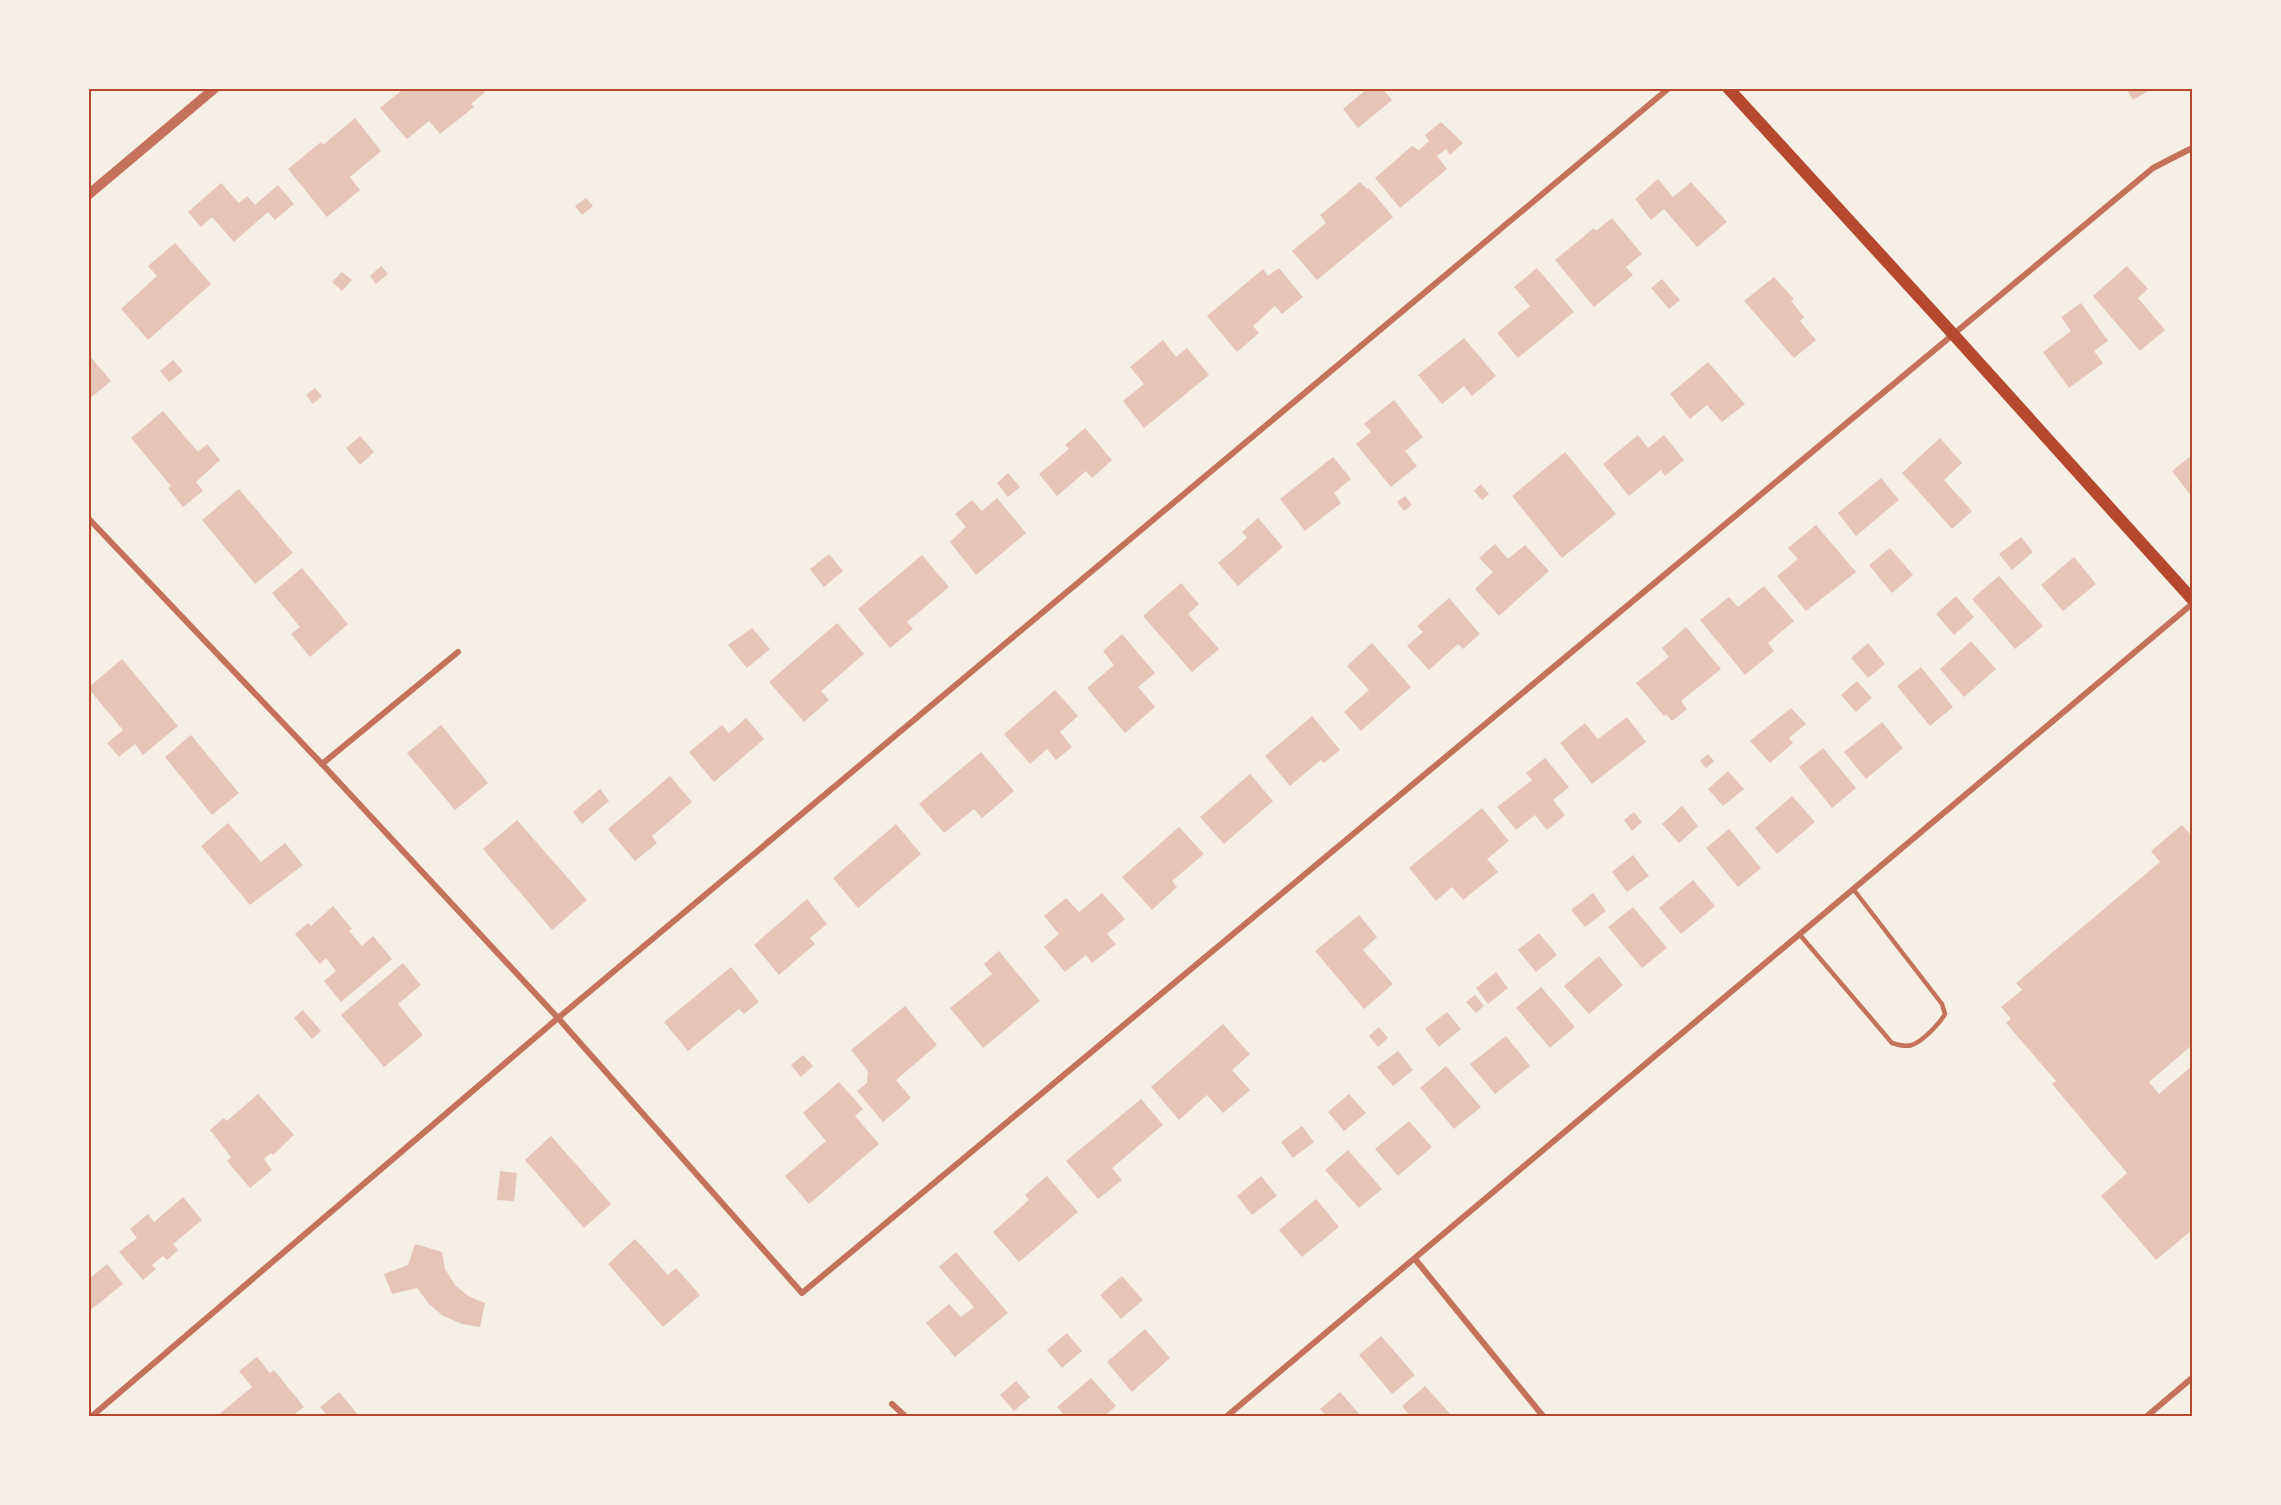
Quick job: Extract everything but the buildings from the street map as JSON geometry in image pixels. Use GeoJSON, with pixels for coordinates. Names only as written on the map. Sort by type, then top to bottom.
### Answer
{"type":"FeatureCollection","features":[{"type":"Feature","properties":{"kind":"main road"},"geometry":{"type":"LineString","coordinates":[[1728,88],[2193,599]]}},
{"type":"Feature","properties":{"kind":"street"},"geometry":{"type":"LineString","coordinates":[[88,195],[215,88]]}},
{"type":"Feature","properties":{"kind":"street"},"geometry":{"type":"LineString","coordinates":[[92,1416],[558,1018],[1669,88]]}},
{"type":"Feature","properties":{"kind":"street"},"geometry":{"type":"LineString","coordinates":[[88,518],[322,764],[558,1018],[802,1293],[2153,168],[2193,148]]}},
{"type":"Feature","properties":{"kind":"street"},"geometry":{"type":"LineString","coordinates":[[1227,1416],[2193,604]]}},
{"type":"Feature","properties":{"kind":"street"},"geometry":{"type":"LineString","coordinates":[[322,764],[458,652]]}},
{"type":"Feature","properties":{"kind":"street"},"geometry":{"type":"LineString","coordinates":[[1415,1259],[1543,1416]]}},
{"type":"Feature","properties":{"kind":"street"},"geometry":{"type":"LineString","coordinates":[[2147,1416],[2193,1378]]}},
{"type":"Feature","properties":{"kind":"street"},"geometry":{"type":"LineString","coordinates":[[892,1404],[905,1416]]}},
{"type":"Feature","properties":{"kind":"lane"},"geometry":{"type":"LineString","coordinates":[[1800,935],[1892,1043],[1901,1046],[1913,1045],[1940,1024],[1945,1014],[1942,1004],[1854,890]]}}]}
